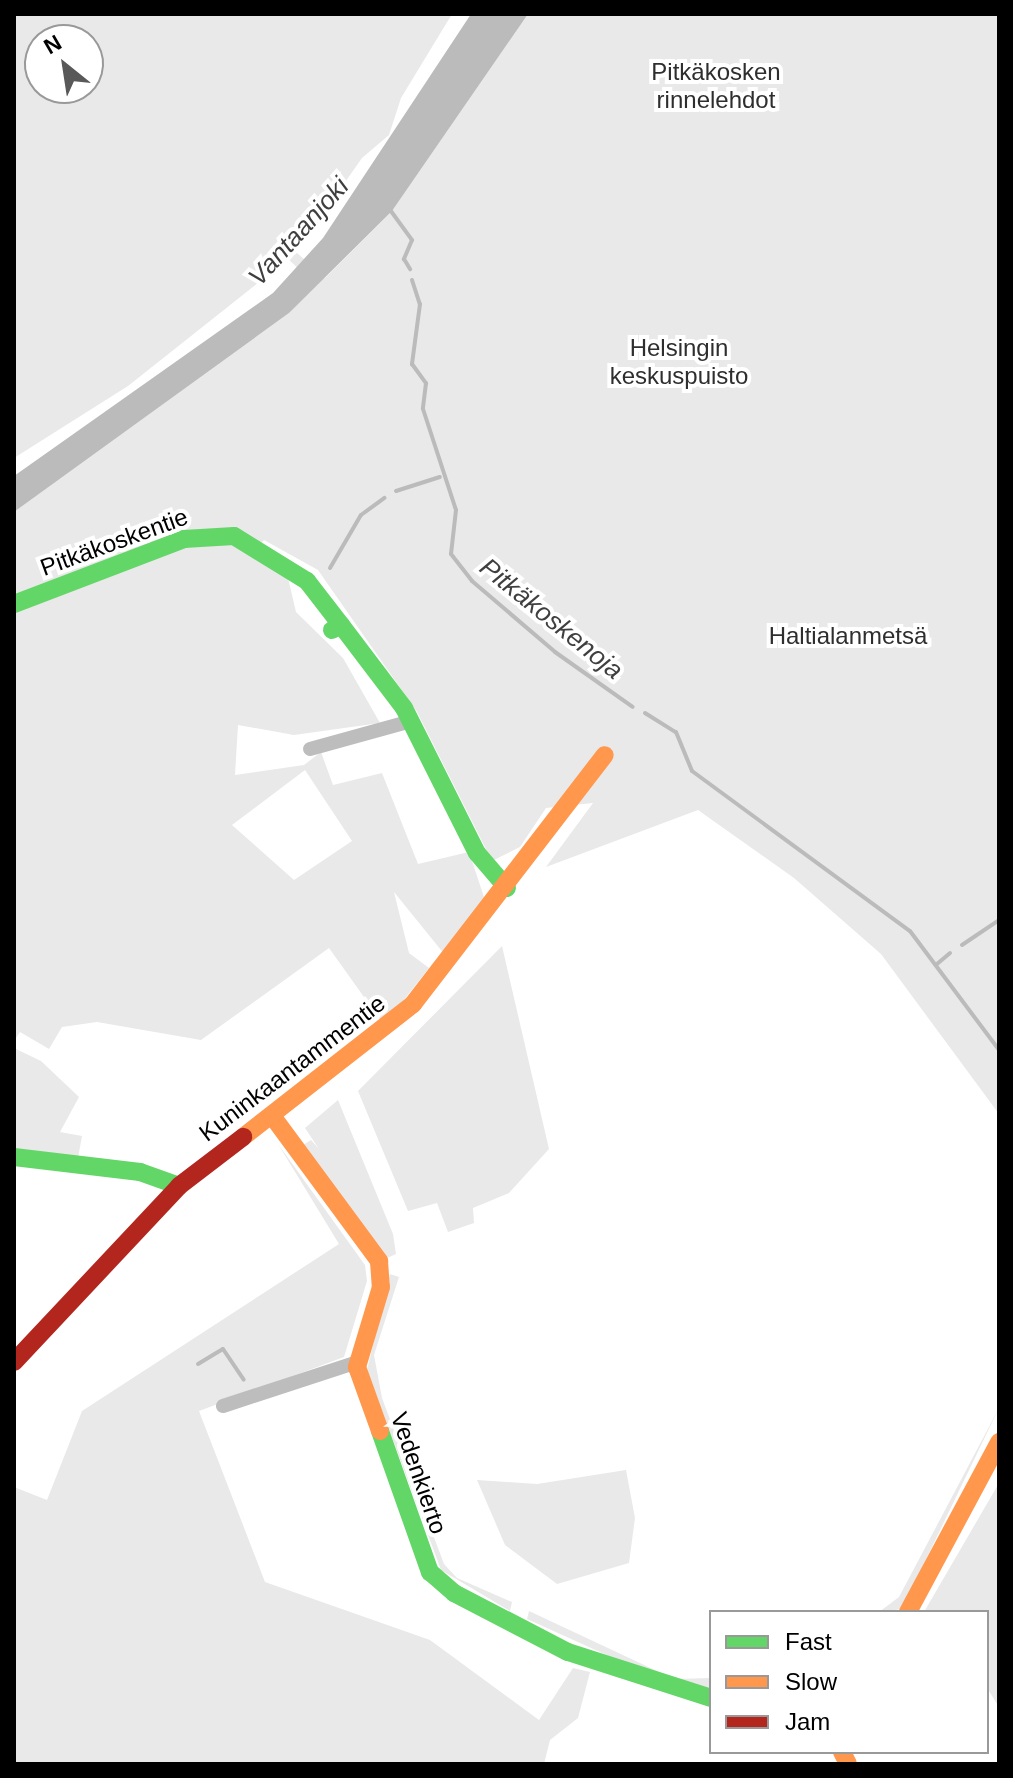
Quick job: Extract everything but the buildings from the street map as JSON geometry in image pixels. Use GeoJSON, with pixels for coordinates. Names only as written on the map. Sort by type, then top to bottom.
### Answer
{"type":"FeatureCollection","features":[{"type":"Feature","properties":{"kind":"street","name":"Pitkäkoskentie"},"geometry":{"type":"LineString","coordinates":[[14,604],[184,539],[234,536],[307,581],[337,627],[412,721],[477,853],[507,888]]}},
{"type":"Feature","properties":{"kind":"street"},"geometry":{"type":"LineString","coordinates":[[310,749],[412,721]]}},
{"type":"Feature","properties":{"kind":"street","name":"Kuninkaantammentie"},"geometry":{"type":"LineString","coordinates":[[14,1362],[179,1186],[403,1015],[507,888],[605,755]]}},
{"type":"Feature","properties":{"kind":"street"},"geometry":{"type":"LineString","coordinates":[[223,1406],[358,1362],[381,1287],[379,1261],[273,1117]]}},
{"type":"Feature","properties":{"kind":"street"},"geometry":{"type":"LineString","coordinates":[[14,1157],[140,1172],[179,1186]]}},
{"type":"Feature","properties":{"kind":"street","name":"Vedenkierto"},"geometry":{"type":"LineString","coordinates":[[358,1362],[424,1559],[440,1584],[568,1652],[709,1697]]}},
{"type":"Feature","properties":{"kind":"street"},"geometry":{"type":"LineString","coordinates":[[909,1610],[999,1442]]}},
{"type":"Feature","properties":{"kind":"green space"},"geometry":{"type":"Polygon","coordinates":[[[14,14],[452,14],[401,98],[389,135],[362,158],[296,252],[325,278],[392,211],[528,14],[999,14],[999,1114],[881,954],[794,878],[698,810],[546,867],[593,803],[546,808],[520,847],[492,861],[417,712],[318,570],[264,540],[251,554],[288,578],[296,612],[343,658],[380,723],[294,735],[238,725],[235,775],[304,765],[321,752],[333,785],[382,773],[418,864],[469,852],[485,900],[445,955],[394,892],[409,953],[429,968],[384,1025],[329,948],[201,1040],[97,1022],[62,1027],[49,1049],[20,1032],[14,1041],[14,512],[289,313],[315,284],[288,259],[128,386],[14,458],[14,14]],[[305,770],[232,825],[294,880],[352,841],[305,770]]]}},
{"type":"Feature","properties":{"kind":"green space"},"geometry":{"type":"Polygon","coordinates":[[[502,946],[549,1149],[509,1193],[473,1208],[474,1223],[448,1232],[437,1203],[408,1211],[358,1091],[502,946]]]}},
{"type":"Feature","properties":{"kind":"green space"},"geometry":{"type":"Polygon","coordinates":[[[14,1048],[41,1061],[79,1097],[60,1132],[82,1136],[78,1158],[14,1150],[14,1048]]]}},
{"type":"Feature","properties":{"kind":"green space"},"geometry":{"type":"Polygon","coordinates":[[[338,1100],[393,1234],[396,1254],[387,1258],[303,1145],[311,1140],[319,1149],[305,1128],[338,1100]]]}},
{"type":"Feature","properties":{"kind":"green space"},"geometry":{"type":"Polygon","coordinates":[[[278,1144],[365,1265],[367,1281],[344,1357],[199,1411],[265,1582],[430,1640],[539,1720],[573,1668],[590,1672],[578,1718],[550,1740],[544,1764],[14,1764],[14,1487],[47,1500],[82,1411],[339,1244],[278,1144]]]}},
{"type":"Feature","properties":{"kind":"green space"},"geometry":{"type":"Polygon","coordinates":[[[390,1274],[399,1277],[374,1355],[382,1398],[444,1564],[457,1578],[512,1602],[510,1611],[441,1570],[367,1370],[390,1274]]]}},
{"type":"Feature","properties":{"kind":"green space"},"geometry":{"type":"Polygon","coordinates":[[[999,1408],[902,1609],[882,1610],[899,1597],[999,1408]]]}},
{"type":"Feature","properties":{"kind":"green space"},"geometry":{"type":"Polygon","coordinates":[[[626,1470],[635,1518],[629,1563],[557,1584],[505,1545],[477,1480],[537,1484],[626,1470]]]}},
{"type":"Feature","properties":{"kind":"green space"},"geometry":{"type":"Polygon","coordinates":[[[999,1483],[999,1707],[989,1691],[989,1610],[925,1610],[999,1483]]]}},
{"type":"Feature","properties":{"kind":"green space"},"geometry":{"type":"Polygon","coordinates":[[[529,1611],[674,1679],[709,1678],[709,1692],[666,1681],[527,1619],[529,1611]]]}},
{"type":"Feature","properties":{"kind":"shaded area"},"geometry":{"type":"Polygon","coordinates":[[[471,14],[528,14],[392,211],[289,313],[14,512],[14,476],[273,293],[323,238],[471,14]]]}},
{"type":"Feature","properties":{"kind":"waterway","name":"Pitkäkoskenoja"},"geometry":{"type":"LineString","coordinates":[[388,207],[412,240],[404,259],[410,269]]}},
{"type":"Feature","properties":{"kind":"waterway","name":"Pitkäkoskenoja"},"geometry":{"type":"LineString","coordinates":[[412,280],[420,304],[412,364],[426,383],[423,409],[456,510],[451,554],[472,581],[555,652],[633,707]]}},
{"type":"Feature","properties":{"kind":"waterway"},"geometry":{"type":"LineString","coordinates":[[396,491],[440,477]]}},
{"type":"Feature","properties":{"kind":"waterway"},"geometry":{"type":"LineString","coordinates":[[330,568],[361,515],[384,498]]}},
{"type":"Feature","properties":{"kind":"waterway","name":"Pitkäkoskenoja"},"geometry":{"type":"LineString","coordinates":[[645,713],[676,732],[692,771],[910,931],[999,1050]]}},
{"type":"Feature","properties":{"kind":"waterway"},"geometry":{"type":"LineString","coordinates":[[962,945],[999,920]]}},
{"type":"Feature","properties":{"kind":"waterway"},"geometry":{"type":"LineString","coordinates":[[937,964],[950,953]]}},
{"type":"Feature","properties":{"kind":"waterway"},"geometry":{"type":"LineString","coordinates":[[198,1364],[223,1349],[244,1380]]}},
{"type":"Feature","properties":{"kind":"traffic: fast"},"geometry":{"type":"LineString","coordinates":[[14,604],[184,539],[234,536],[307,581],[341,625]]}},
{"type":"Feature","properties":{"kind":"traffic: fast"},"geometry":{"type":"LineString","coordinates":[[332,630],[341,625],[404,708],[477,853],[507,888]]}},
{"type":"Feature","properties":{"kind":"traffic: fast"},"geometry":{"type":"LineString","coordinates":[[14,1157],[140,1172],[179,1186]]}},
{"type":"Feature","properties":{"kind":"traffic: fast"},"geometry":{"type":"LineString","coordinates":[[380,1431],[430,1572],[454,1593],[568,1652],[709,1697]]}},
{"type":"Feature","properties":{"kind":"traffic: slow"},"geometry":{"type":"LineString","coordinates":[[243,1137],[413,1004],[605,755]]}},
{"type":"Feature","properties":{"kind":"traffic: slow"},"geometry":{"type":"LineString","coordinates":[[273,1117],[379,1261],[381,1287],[357,1367],[380,1431]]}},
{"type":"Feature","properties":{"kind":"traffic: slow"},"geometry":{"type":"LineString","coordinates":[[909,1610],[999,1442]]}},
{"type":"Feature","properties":{"kind":"traffic: slow"},"geometry":{"type":"LineString","coordinates":[[843,1754],[848,1764]]}},
{"type":"Feature","properties":{"kind":"traffic: jam"},"geometry":{"type":"LineString","coordinates":[[14,1362],[179,1186],[243,1137]]}},
{"type":"Feature","properties":{"kind":"park label","name":"Pitkäkosken rinnelehdot"},"geometry":{"type":"Point","coordinates":[716,86]}},
{"type":"Feature","properties":{"kind":"park label","name":"Helsingin keskuspuisto"},"geometry":{"type":"Point","coordinates":[679,362]}},
{"type":"Feature","properties":{"kind":"park label","name":"Haltialanmetsä"},"geometry":{"type":"Point","coordinates":[848,636]}},
{"type":"Feature","properties":{"kind":"water label","name":"Vantaanjoki"},"geometry":{"type":"Point","coordinates":[299,232]}}]}
